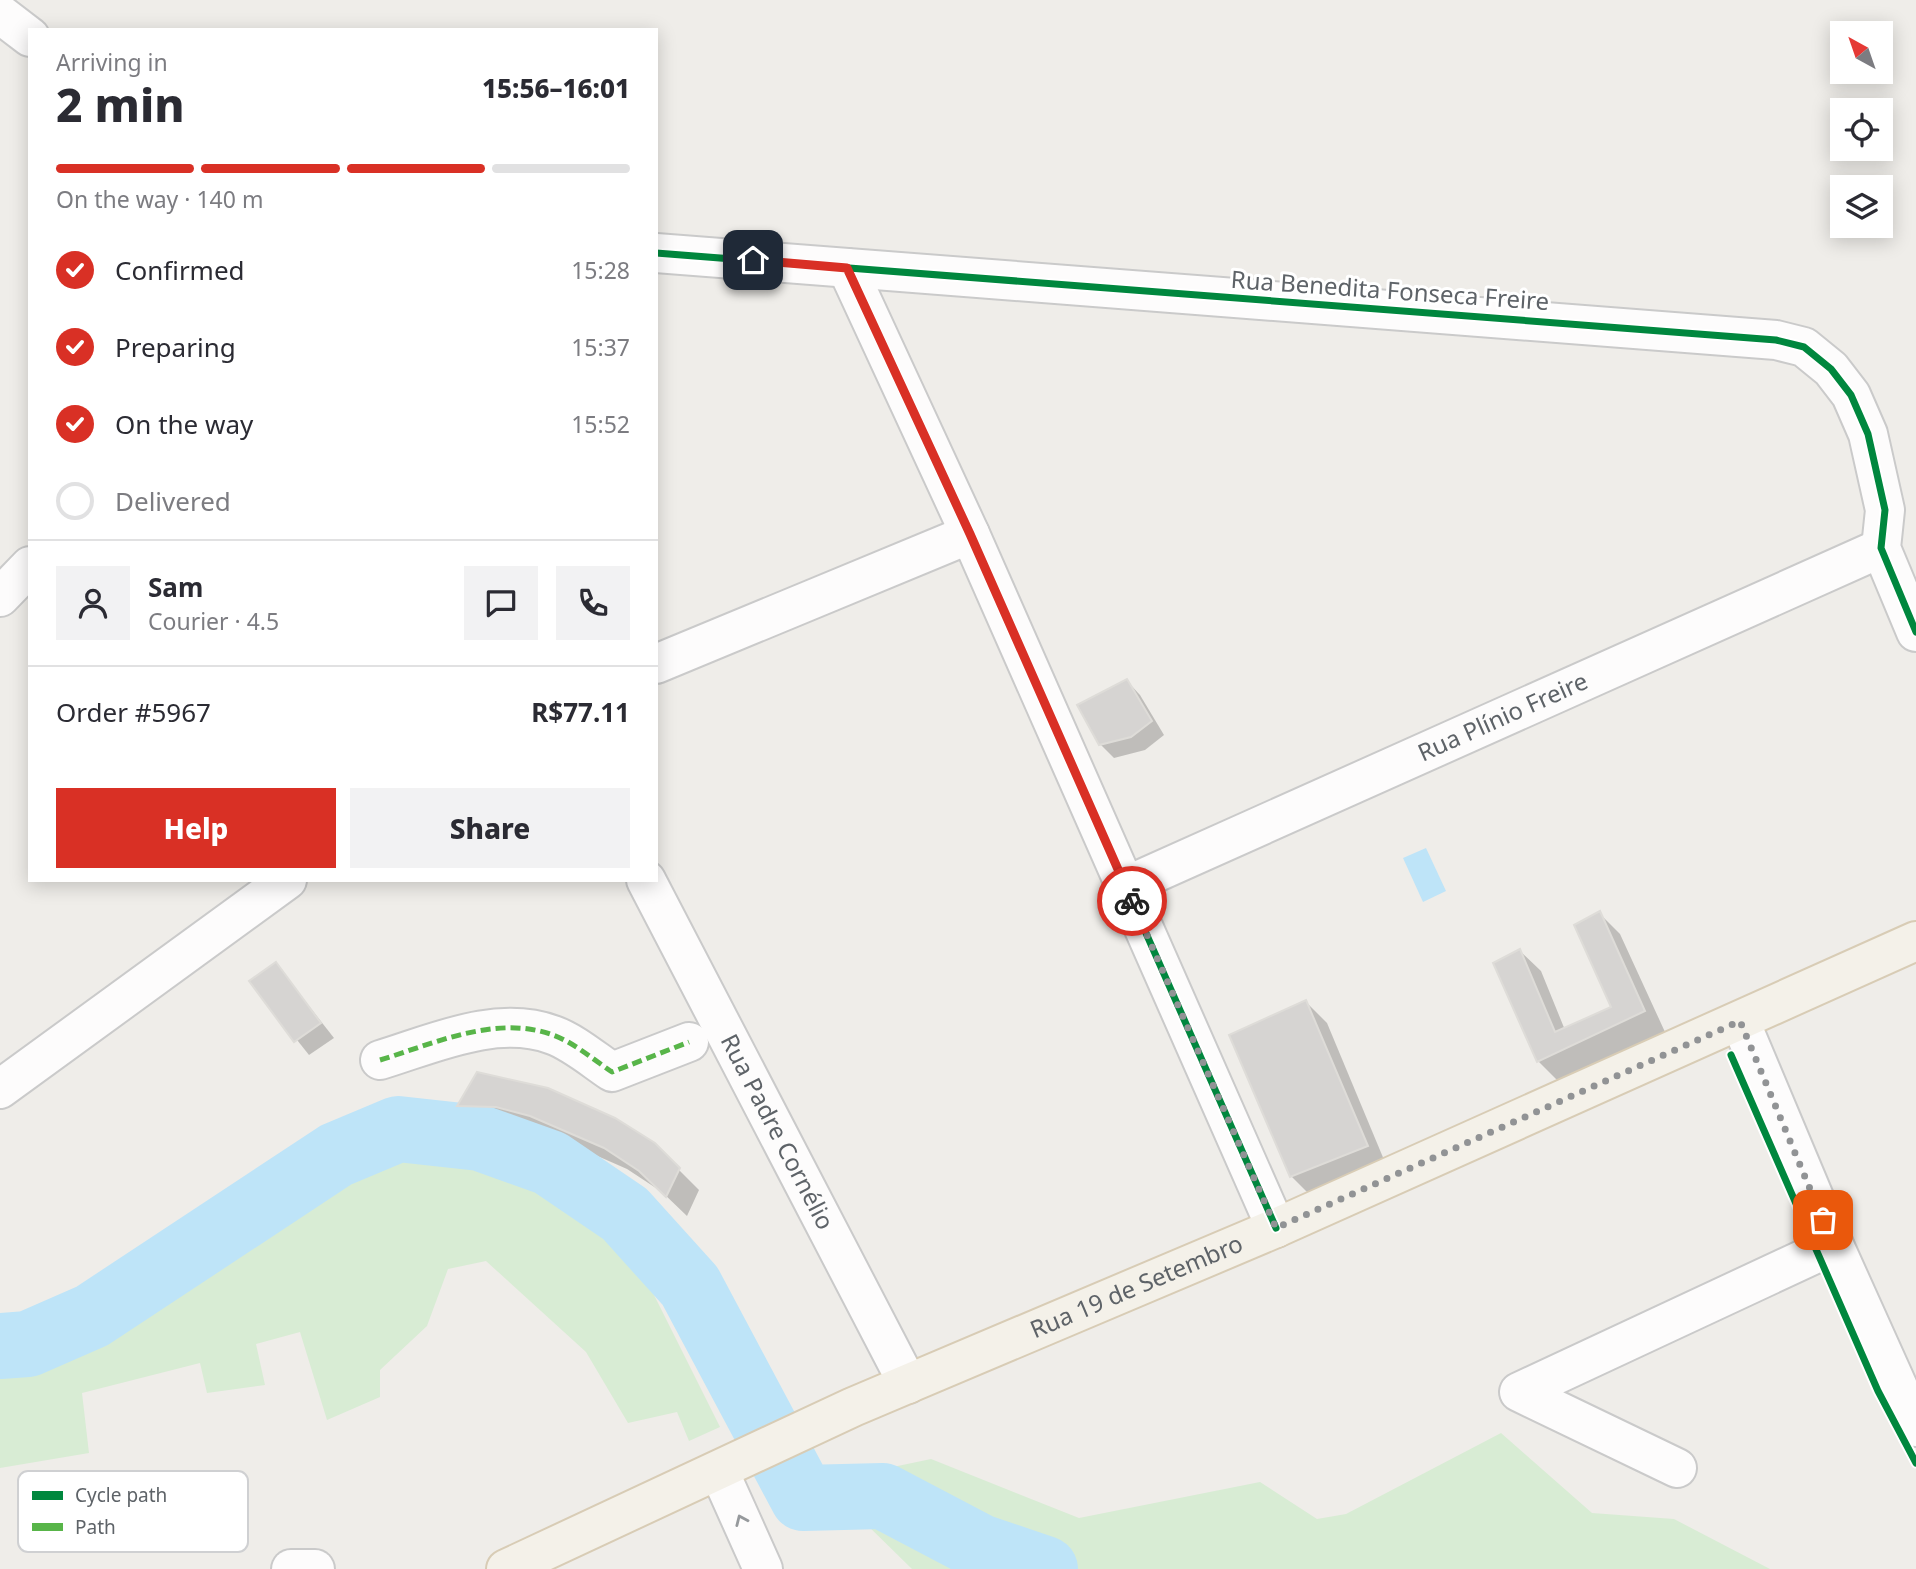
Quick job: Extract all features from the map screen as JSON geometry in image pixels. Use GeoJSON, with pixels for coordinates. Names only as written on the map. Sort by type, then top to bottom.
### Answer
{"type":"FeatureCollection","features":[{"type":"Feature","properties":{"kind":"main road","name":"Rua 19 de Setembro"},"geometry":{"type":"LineString","coordinates":[[506,1569],[816,1424],[1276,1228],[1916,941]]}},
{"type":"Feature","properties":{"kind":"street"},"geometry":{"type":"LineString","coordinates":[[0,14],[28,35]]}},
{"type":"Feature","properties":{"kind":"street","name":"Rua Benedita Fonseca Freire"},"geometry":{"type":"LineString","coordinates":[[658,253],[1776,340],[1804,348],[1831,369],[1851,395],[1868,434],[1885,510],[1881,548],[1916,632]]}},
{"type":"Feature","properties":{"kind":"street"},"geometry":{"type":"LineString","coordinates":[[847,268],[970,534],[1276,1228]]}},
{"type":"Feature","properties":{"kind":"street"},"geometry":{"type":"LineString","coordinates":[[658,663],[970,534]]}},
{"type":"Feature","properties":{"kind":"street","name":"Rua Plínio Freire"},"geometry":{"type":"LineString","coordinates":[[1126,886],[1881,548]]}},
{"type":"Feature","properties":{"kind":"street"},"geometry":{"type":"LineString","coordinates":[[0,597],[28,568]]}},
{"type":"Feature","properties":{"kind":"street"},"geometry":{"type":"LineString","coordinates":[[0,1089],[284,882]]}},
{"type":"Feature","properties":{"kind":"street","name":"Rua Padre Cornélio"},"geometry":{"type":"LineString","coordinates":[[647,882],[908,1384]]}},
{"type":"Feature","properties":{"kind":"street"},"geometry":{"type":"LineString","coordinates":[[1740,1021],[1834,1245],[1916,1427]]}},
{"type":"Feature","properties":{"kind":"street"},"geometry":{"type":"LineString","coordinates":[[380,1060],[475,1031],[517,1029],[553,1035],[612,1072],[689,1042]]}},
{"type":"Feature","properties":{"kind":"street"},"geometry":{"type":"LineString","coordinates":[[1677,1468],[1519,1392],[1834,1245]]}},
{"type":"Feature","properties":{"kind":"street"},"geometry":{"type":"LineString","coordinates":[[732,1465],[763,1569]]}},
{"type":"Feature","properties":{"kind":"street"},"geometry":{"type":"LineString","coordinates":[[291,1569],[315,1569]]}},
{"type":"Feature","properties":{"kind":"green space"},"geometry":{"type":"Polygon","coordinates":[[[460,1154],[546,1187],[604,1234],[652,1291],[720,1427],[689,1441],[677,1412],[628,1423],[586,1352],[486,1261],[448,1269],[427,1326],[380,1370],[380,1397],[327,1420],[300,1332],[256,1344],[265,1385],[207,1393],[200,1363],[82,1393],[89,1453],[0,1468],[0,1371],[31,1367],[141,1319],[245,1239],[369,1161],[460,1154]]]}},
{"type":"Feature","properties":{"kind":"green space"},"geometry":{"type":"Polygon","coordinates":[[[1501,1433],[1592,1513],[1674,1519],[1770,1569],[912,1569],[860,1518],[896,1487],[893,1467],[931,1459],[1079,1518],[1260,1482],[1317,1519],[1346,1514],[1501,1433]]]}},
{"type":"Feature","properties":{"kind":"water"},"geometry":{"type":"Polygon","coordinates":[[[1426,848],[1446,891],[1423,902],[1403,858],[1426,848]]]}},
{"type":"Feature","properties":{"kind":"building"},"geometry":{"type":"Polygon","coordinates":[[[1127,679],[1152,721],[1131,737],[1099,745],[1077,705],[1127,679]]]}},
{"type":"Feature","properties":{"kind":"building"},"geometry":{"type":"Polygon","coordinates":[[[1600,911],[1645,1011],[1537,1062],[1493,963],[1520,949],[1555,1032],[1611,1007],[1574,925],[1600,911]]]}},
{"type":"Feature","properties":{"kind":"building"},"geometry":{"type":"Polygon","coordinates":[[[276,962],[321,1023],[294,1042],[249,981],[276,962]]]}},
{"type":"Feature","properties":{"kind":"building"},"geometry":{"type":"Polygon","coordinates":[[[1306,1000],[1368,1146],[1290,1177],[1229,1035],[1306,1000]]]}},
{"type":"Feature","properties":{"kind":"building"},"geometry":{"type":"Polygon","coordinates":[[[477,1072],[548,1088],[615,1118],[655,1143],[680,1168],[666,1197],[639,1171],[604,1148],[530,1116],[496,1107],[457,1106],[477,1072]]]}},
{"type":"Feature","properties":{"kind":"waterway"},"geometry":{"type":"LineString","coordinates":[[0,1346],[28,1344],[92,1316],[336,1155],[398,1129],[480,1138],[550,1163],[625,1214],[690,1286],[803,1498],[883,1496],[980,1547],[1045,1569]]}},
{"type":"Feature","properties":{"kind":"marked path"},"geometry":{"type":"LineString","coordinates":[[380,1060],[487,1029],[531,1029],[561,1038],[612,1072],[689,1042]]}},
{"type":"Feature","properties":{"kind":"cycle path"},"geometry":{"type":"LineString","coordinates":[[658,253],[1776,340],[1804,347],[1831,369],[1851,395],[1868,434],[1885,510],[1881,548],[1916,632]]}},
{"type":"Feature","properties":{"kind":"cycle path"},"geometry":{"type":"LineString","coordinates":[[847,268],[970,534],[1276,1228]]}},
{"type":"Feature","properties":{"kind":"cycle path"},"geometry":{"type":"LineString","coordinates":[[1731,1055],[1878,1391],[1916,1463]]}},
{"type":"Feature","properties":{"kind":"way so far"},"geometry":{"type":"LineString","coordinates":[[1132,901],[1276,1228],[1740,1021],[1823,1220]]}},
{"type":"Feature","properties":{"kind":"route"},"geometry":{"type":"LineString","coordinates":[[753,260],[847,268],[970,534],[1132,901]]}}]}
